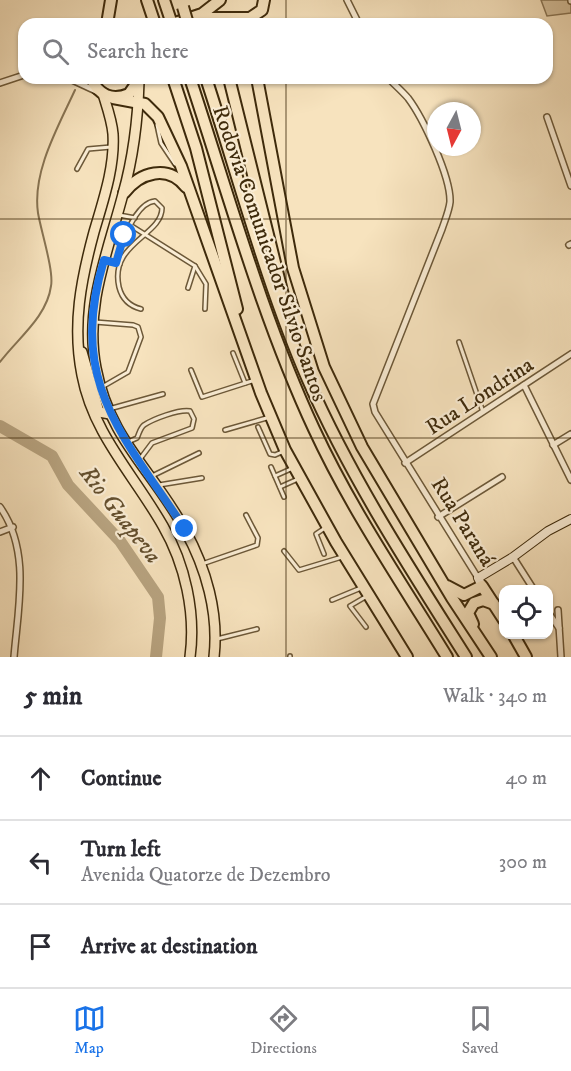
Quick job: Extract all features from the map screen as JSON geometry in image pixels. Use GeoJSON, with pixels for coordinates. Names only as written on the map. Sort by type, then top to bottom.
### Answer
{"type":"FeatureCollection","features":[{"type":"Feature","properties":{"kind":"highway"},"geometry":{"type":"LineString","coordinates":[[108,18],[111,0]]}},
{"type":"Feature","properties":{"kind":"highway"},"geometry":{"type":"LineString","coordinates":[[147,0],[153,18]]}},
{"type":"Feature","properties":{"kind":"highway"},"geometry":{"type":"LineString","coordinates":[[190,18],[202,14],[220,0]]}},
{"type":"Feature","properties":{"kind":"highway"},"geometry":{"type":"LineString","coordinates":[[242,18],[261,12]]}},
{"type":"Feature","properties":{"kind":"highway"},"geometry":{"type":"LineString","coordinates":[[96,84],[105,95],[149,107],[158,117],[181,166],[247,348]]}},
{"type":"Feature","properties":{"kind":"highway"},"geometry":{"type":"LineString","coordinates":[[105,95],[129,94],[137,84]]}},
{"type":"Feature","properties":{"kind":"highway"},"geometry":{"type":"LineString","coordinates":[[175,84],[205,183],[247,348],[271,417],[299,478],[365,591],[407,657]]}},
{"type":"Feature","properties":{"kind":"highway","name":"Rodovia Comunicador Silvio Santos"},"geometry":{"type":"LineString","coordinates":[[192,84],[279,347],[305,409],[349,496],[447,657]]}},
{"type":"Feature","properties":{"kind":"highway","name":"Rodovia Comunicador Silvio Santos"},"geometry":{"type":"LineString","coordinates":[[208,84],[307,379],[351,470],[466,657]]}},
{"type":"Feature","properties":{"kind":"highway"},"geometry":{"type":"LineString","coordinates":[[231,84],[283,289],[292,337]]}},
{"type":"Feature","properties":{"kind":"highway"},"geometry":{"type":"LineString","coordinates":[[258,84],[293,268],[324,366],[362,447],[491,657]]}},
{"type":"Feature","properties":{"kind":"highway"},"geometry":{"type":"LineString","coordinates":[[123,193],[136,179],[159,173],[174,176],[192,195]]}},
{"type":"Feature","properties":{"kind":"highway"},"geometry":{"type":"LineString","coordinates":[[480,582],[464,603],[480,640]]}},
{"type":"Feature","properties":{"kind":"highway","name":"Rua Paraná"},"geometry":{"type":"LineString","coordinates":[[480,582],[499,612]]}},
{"type":"Feature","properties":{"kind":"highway"},"geometry":{"type":"LineString","coordinates":[[447,586],[460,594],[469,594]]}},
{"type":"Feature","properties":{"kind":"highway"},"geometry":{"type":"LineString","coordinates":[[468,613],[478,600],[494,604]]}},
{"type":"Feature","properties":{"kind":"highway"},"geometry":{"type":"LineString","coordinates":[[516,639],[526,657]]}},
{"type":"Feature","properties":{"kind":"main road"},"geometry":{"type":"LineString","coordinates":[[140,84],[123,193],[96,293],[93,321],[95,366],[109,412],[125,443],[185,529],[201,564],[210,594],[215,639],[214,657]]}},
{"type":"Feature","properties":{"kind":"main road"},"geometry":{"type":"LineString","coordinates":[[105,95],[112,126],[112,147],[106,193],[80,293],[78,349],[86,392],[105,439],[154,512],[179,561],[189,598],[192,633],[190,657]]}},
{"type":"Feature","properties":{"kind":"main road"},"geometry":{"type":"LineString","coordinates":[[78,349],[85,358],[99,412],[109,412]]}},
{"type":"Feature","properties":{"kind":"main road"},"geometry":{"type":"LineString","coordinates":[[105,439],[110,439],[131,473],[150,479]]}},
{"type":"Feature","properties":{"kind":"main road"},"geometry":{"type":"LineString","coordinates":[[480,582],[548,531],[571,519]]}},
{"type":"Feature","properties":{"kind":"street"},"geometry":{"type":"LineString","coordinates":[[348,0],[356,18]]}},
{"type":"Feature","properties":{"kind":"street"},"geometry":{"type":"LineString","coordinates":[[0,83],[18,77]]}},
{"type":"Feature","properties":{"kind":"street"},"geometry":{"type":"LineString","coordinates":[[81,84],[105,95]]}},
{"type":"Feature","properties":{"kind":"street","name":"Rua Paraná"},"geometry":{"type":"LineString","coordinates":[[394,84],[408,98],[417,112],[439,160],[450,200],[418,292],[374,396],[375,412],[405,464],[480,582]]}},
{"type":"Feature","properties":{"kind":"street"},"geometry":{"type":"LineString","coordinates":[[547,117],[571,186]]}},
{"type":"Feature","properties":{"kind":"street","name":"Rua Londrina"},"geometry":{"type":"LineString","coordinates":[[405,464],[571,354]]}},
{"type":"Feature","properties":{"kind":"street"},"geometry":{"type":"LineString","coordinates":[[524,385],[571,480]]}},
{"type":"Feature","properties":{"kind":"street"},"geometry":{"type":"LineString","coordinates":[[553,445],[571,434]]}},
{"type":"Feature","properties":{"kind":"street"},"geometry":{"type":"LineString","coordinates":[[438,517],[502,477]]}},
{"type":"Feature","properties":{"kind":"street"},"geometry":{"type":"LineString","coordinates":[[0,507],[13,527],[19,548],[20,576],[14,657]]}},
{"type":"Feature","properties":{"kind":"street"},"geometry":{"type":"LineString","coordinates":[[0,532],[13,527]]}},
{"type":"Feature","properties":{"kind":"street"},"geometry":{"type":"LineString","coordinates":[[513,557],[531,585]]}},
{"type":"Feature","properties":{"kind":"street"},"geometry":{"type":"LineString","coordinates":[[558,610],[561,657]]}},
{"type":"Feature","properties":{"kind":"street"},"geometry":{"type":"LineString","coordinates":[[553,618],[559,628]]}},
{"type":"Feature","properties":{"kind":"lane"},"geometry":{"type":"LineString","coordinates":[[77,169],[85,153],[91,147],[112,147]]}},
{"type":"Feature","properties":{"kind":"lane"},"geometry":{"type":"LineString","coordinates":[[118,264],[130,247],[145,236],[162,213],[162,208],[155,201],[151,201],[129,225],[118,264],[120,290],[129,304],[141,309]]}},
{"type":"Feature","properties":{"kind":"lane"},"geometry":{"type":"LineString","coordinates":[[117,214],[135,218]]}},
{"type":"Feature","properties":{"kind":"lane"},"geometry":{"type":"LineString","coordinates":[[129,225],[195,266],[206,284],[205,309]]}},
{"type":"Feature","properties":{"kind":"lane"},"geometry":{"type":"LineString","coordinates":[[104,260],[118,264]]}},
{"type":"Feature","properties":{"kind":"lane"},"geometry":{"type":"LineString","coordinates":[[188,288],[195,266]]}},
{"type":"Feature","properties":{"kind":"lane"},"geometry":{"type":"LineString","coordinates":[[93,321],[133,325],[138,327],[141,337],[128,372],[100,387]]}},
{"type":"Feature","properties":{"kind":"lane"},"geometry":{"type":"LineString","coordinates":[[459,342],[483,412]]}},
{"type":"Feature","properties":{"kind":"lane"},"geometry":{"type":"LineString","coordinates":[[233,354],[244,383]]}},
{"type":"Feature","properties":{"kind":"lane"},"geometry":{"type":"LineString","coordinates":[[191,370],[202,397],[256,379]]}},
{"type":"Feature","properties":{"kind":"lane"},"geometry":{"type":"LineString","coordinates":[[109,412],[163,394]]}},
{"type":"Feature","properties":{"kind":"lane"},"geometry":{"type":"LineString","coordinates":[[125,443],[136,438],[141,427],[147,424],[184,410],[191,413],[195,423],[190,430],[152,443],[138,463]]}},
{"type":"Feature","properties":{"kind":"lane"},"geometry":{"type":"LineString","coordinates":[[225,430],[271,417]]}},
{"type":"Feature","properties":{"kind":"lane"},"geometry":{"type":"LineString","coordinates":[[258,427],[270,454],[275,455],[285,450]]}},
{"type":"Feature","properties":{"kind":"lane"},"geometry":{"type":"LineString","coordinates":[[150,479],[199,453]]}},
{"type":"Feature","properties":{"kind":"lane"},"geometry":{"type":"LineString","coordinates":[[271,467],[284,497]]}},
{"type":"Feature","properties":{"kind":"lane"},"geometry":{"type":"LineString","coordinates":[[275,476],[294,467]]}},
{"type":"Feature","properties":{"kind":"lane"},"geometry":{"type":"LineString","coordinates":[[150,479],[202,478]]}},
{"type":"Feature","properties":{"kind":"lane"},"geometry":{"type":"LineString","coordinates":[[280,487],[299,478]]}},
{"type":"Feature","properties":{"kind":"lane"},"geometry":{"type":"LineString","coordinates":[[201,564],[257,544],[258,538],[246,515]]}},
{"type":"Feature","properties":{"kind":"lane"},"geometry":{"type":"LineString","coordinates":[[324,554],[316,534],[327,527]]}},
{"type":"Feature","properties":{"kind":"lane"},"geometry":{"type":"LineString","coordinates":[[284,551],[298,570],[344,556]]}},
{"type":"Feature","properties":{"kind":"lane"},"geometry":{"type":"LineString","coordinates":[[332,600],[365,591]]}},
{"type":"Feature","properties":{"kind":"lane"},"geometry":{"type":"LineString","coordinates":[[365,591],[350,606],[366,627]]}},
{"type":"Feature","properties":{"kind":"lane"},"geometry":{"type":"LineString","coordinates":[[215,639],[257,629]]}},
{"type":"Feature","properties":{"kind":"shaded area"},"geometry":{"type":"Polygon","coordinates":[[[541,0],[571,0],[571,13],[547,16],[541,0]]]}},
{"type":"Feature","properties":{"kind":"waterway"},"geometry":{"type":"LineString","coordinates":[[0,362],[38,318],[48,297],[51,279],[37,197],[48,150],[75,90]]}},
{"type":"Feature","properties":{"kind":"waterway","name":"Rio Guapeva"},"geometry":{"type":"LineString","coordinates":[[0,426],[52,456],[68,485],[120,541],[158,597],[160,618],[156,657]]}},
{"type":"Feature","properties":{"kind":"route"},"geometry":{"type":"LineString","coordinates":[[124,235],[116,263],[104,260],[100,272],[93,312],[95,366],[100,387],[117,429],[185,529]]}}]}
